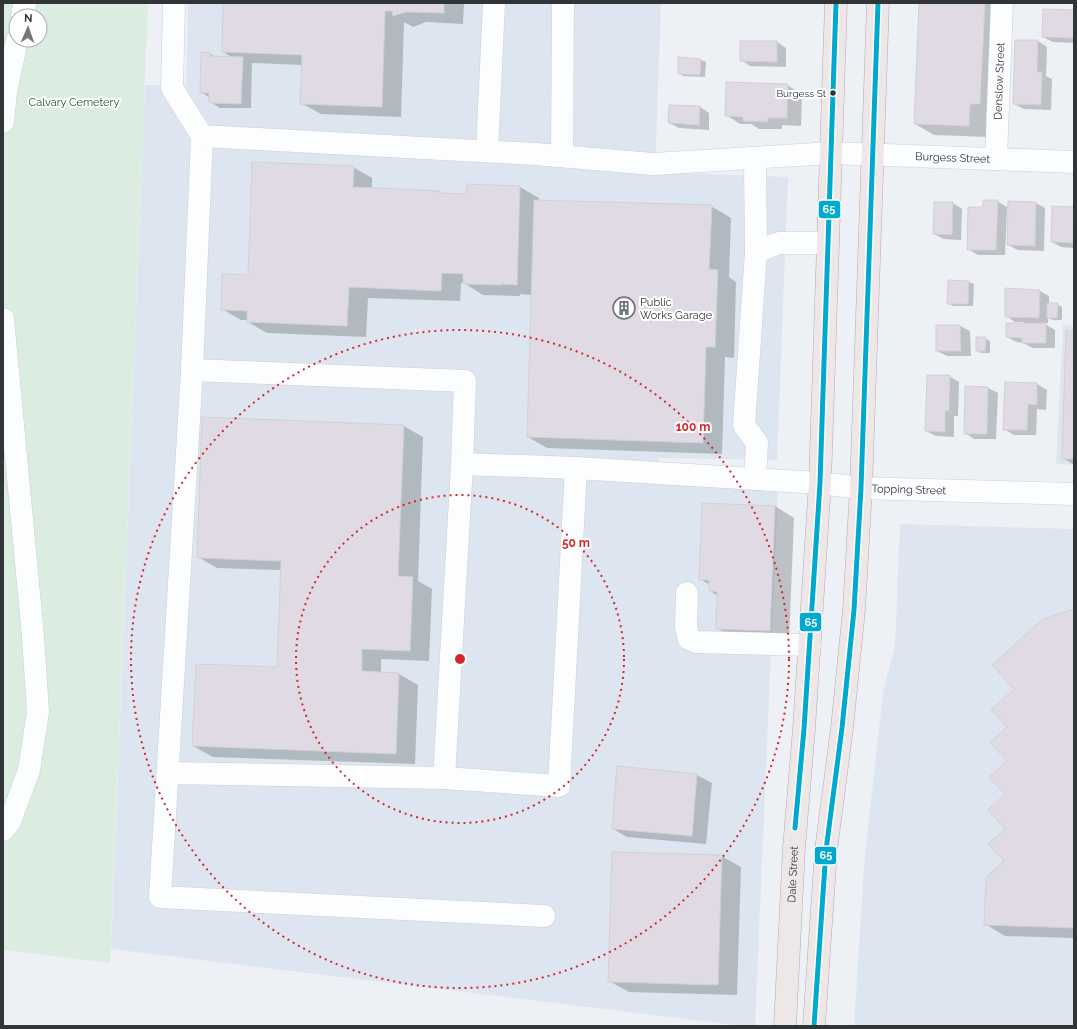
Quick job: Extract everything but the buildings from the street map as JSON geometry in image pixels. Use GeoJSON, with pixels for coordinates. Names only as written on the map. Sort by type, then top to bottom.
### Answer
{"type":"FeatureCollection","features":[{"type":"Feature","properties":{"kind":"main road","name":"Dale Street"},"geometry":{"type":"LineString","coordinates":[[786,1017],[794,848],[804,729],[820,483],[836,3]]}},
{"type":"Feature","properties":{"kind":"main road"},"geometry":{"type":"LineString","coordinates":[[814,1019],[826,850],[842,728],[854,610],[861,488],[874,154],[878,3]]}},
{"type":"Feature","properties":{"kind":"street"},"geometry":{"type":"LineString","coordinates":[[174,3],[172,88],[202,136],[192,370],[160,897],[544,916]]}},
{"type":"Feature","properties":{"kind":"street"},"geometry":{"type":"LineString","coordinates":[[487,151],[494,3]]}},
{"type":"Feature","properties":{"kind":"street"},"geometry":{"type":"LineString","coordinates":[[562,156],[563,3]]}},
{"type":"Feature","properties":{"kind":"street","name":"Denslow Street"},"geometry":{"type":"LineString","coordinates":[[996,159],[1002,3]]}},
{"type":"Feature","properties":{"kind":"street"},"geometry":{"type":"LineString","coordinates":[[3,122],[4,93],[15,48]]}},
{"type":"Feature","properties":{"kind":"street","name":"Burgess Street"},"geometry":{"type":"LineString","coordinates":[[202,136],[487,151],[653,164],[832,153],[1074,162]]}},
{"type":"Feature","properties":{"kind":"street"},"geometry":{"type":"LineString","coordinates":[[755,158],[756,252],[744,426],[757,443],[755,479]]}},
{"type":"Feature","properties":{"kind":"street"},"geometry":{"type":"LineString","coordinates":[[756,252],[779,243],[828,243]]}},
{"type":"Feature","properties":{"kind":"street"},"geometry":{"type":"LineString","coordinates":[[3,319],[32,628],[38,712],[29,770],[10,822],[3,830]]}},
{"type":"Feature","properties":{"kind":"street"},"geometry":{"type":"LineString","coordinates":[[192,370],[465,381],[462,464],[444,778]]}},
{"type":"Feature","properties":{"kind":"street","name":"Topping Street"},"geometry":{"type":"LineString","coordinates":[[462,464],[576,468],[820,483],[861,488],[1074,494]]}},
{"type":"Feature","properties":{"kind":"street"},"geometry":{"type":"LineString","coordinates":[[168,773],[444,778],[559,786],[576,468]]}},
{"type":"Feature","properties":{"kind":"street"},"geometry":{"type":"LineString","coordinates":[[687,593],[686,627],[689,639],[696,642],[810,644]]}},
{"type":"Feature","properties":{"kind":"shaded area"},"geometry":{"type":"Polygon","coordinates":[[[188,3],[661,3],[655,172],[788,177],[777,460],[659,458],[658,484],[778,489],[755,1026],[743,1026],[111,949],[145,85],[186,85],[188,3]]]}},
{"type":"Feature","properties":{"kind":"shaded area"},"geometry":{"type":"Polygon","coordinates":[[[1063,325],[1074,326],[1074,465],[1056,464],[1063,325]]]}},
{"type":"Feature","properties":{"kind":"shaded area"},"geometry":{"type":"Polygon","coordinates":[[[900,524],[1074,529],[1074,1026],[854,1026],[864,865],[883,692],[895,645],[900,524]]]}},
{"type":"Feature","properties":{"kind":"green space","name":"Calvary Cemetery"},"geometry":{"type":"Polygon","coordinates":[[[3,3],[148,3],[110,963],[3,950],[3,3]]]}},
{"type":"Feature","properties":{"kind":"transit line","name":"65"},"geometry":{"type":"LineString","coordinates":[[795,828],[804,729],[820,483],[836,3]]}},
{"type":"Feature","properties":{"kind":"transit line","name":"65"},"geometry":{"type":"LineString","coordinates":[[814,1026],[826,850],[842,728],[854,610],[861,488],[878,3]]}},
{"type":"Feature","properties":{"kind":"place","name":"Burgess St"},"geometry":{"type":"Point","coordinates":[833,93]}},
{"type":"Feature","properties":{"kind":"place","name":"Public Works Garage"},"geometry":{"type":"Point","coordinates":[624,308]}}]}
